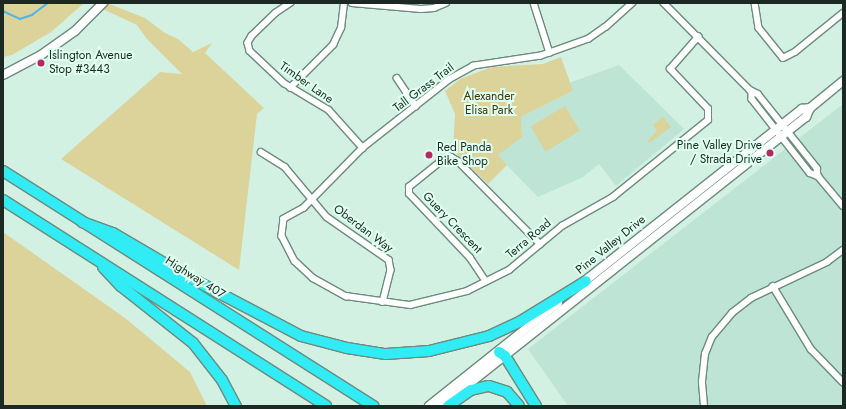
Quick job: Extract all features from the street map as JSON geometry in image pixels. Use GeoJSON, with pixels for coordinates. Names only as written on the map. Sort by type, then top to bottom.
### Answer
{"type":"FeatureCollection","features":[{"type":"Feature","properties":{"kind":"highway","name":"Highway 407"},"geometry":{"type":"LineString","coordinates":[[3,171],[374,406]]}},
{"type":"Feature","properties":{"kind":"highway"},"geometry":{"type":"LineString","coordinates":[[3,200],[326,406]]}},
{"type":"Feature","properties":{"kind":"highway"},"geometry":{"type":"LineString","coordinates":[[82,222],[113,232],[183,274],[301,336],[347,348],[386,354],[429,351],[489,336],[521,321],[586,281]]}},
{"type":"Feature","properties":{"kind":"highway"},"geometry":{"type":"LineString","coordinates":[[92,256],[121,286],[193,343],[222,380],[236,406]]}},
{"type":"Feature","properties":{"kind":"highway"},"geometry":{"type":"LineString","coordinates":[[502,354],[536,406]]}},
{"type":"Feature","properties":{"kind":"highway"},"geometry":{"type":"LineString","coordinates":[[448,406],[471,390],[488,386],[507,392],[519,406]]}},
{"type":"Feature","properties":{"kind":"main road"},"geometry":{"type":"LineString","coordinates":[[3,75],[41,54],[75,32],[103,3]]}},
{"type":"Feature","properties":{"kind":"main road","name":"Pine Valley Drive"},"geometry":{"type":"LineString","coordinates":[[435,404],[502,354],[781,136],[785,127],[802,109],[810,108],[843,81]]}},
{"type":"Feature","properties":{"kind":"main road","name":"Pine Valley Drive"},"geometry":{"type":"LineString","coordinates":[[502,354],[586,281],[775,129],[785,127]]}},
{"type":"Feature","properties":{"kind":"street","name":"Timber Lane"},"geometry":{"type":"LineString","coordinates":[[291,3],[276,13],[248,43],[254,56],[290,88],[329,110],[362,148]]}},
{"type":"Feature","properties":{"kind":"street"},"geometry":{"type":"LineString","coordinates":[[290,88],[333,45],[341,28],[344,3]]}},
{"type":"Feature","properties":{"kind":"street"},"geometry":{"type":"LineString","coordinates":[[352,3],[421,9],[434,8],[446,3]]}},
{"type":"Feature","properties":{"kind":"street"},"geometry":{"type":"LineString","coordinates":[[534,3],[550,53]]}},
{"type":"Feature","properties":{"kind":"street","name":"Tall Grass Trail"},"geometry":{"type":"LineString","coordinates":[[313,200],[362,148],[452,78],[474,66],[533,58],[593,36],[633,3]]}},
{"type":"Feature","properties":{"kind":"street"},"geometry":{"type":"LineString","coordinates":[[664,3],[752,92],[758,94],[817,168],[818,176]]}},
{"type":"Feature","properties":{"kind":"street"},"geometry":{"type":"LineString","coordinates":[[755,3],[758,28],[783,58],[795,52],[843,13]]}},
{"type":"Feature","properties":{"kind":"street","name":"Terra Road"},"geometry":{"type":"LineString","coordinates":[[313,200],[281,223],[284,244],[295,261],[312,278],[333,291],[346,296],[410,306],[433,302],[486,282],[521,262],[562,226],[613,196],[708,120],[708,109],[670,69],[698,37]]}},
{"type":"Feature","properties":{"kind":"street"},"geometry":{"type":"LineString","coordinates":[[397,78],[416,106]]}},
{"type":"Feature","properties":{"kind":"street"},"geometry":{"type":"LineString","coordinates":[[752,92],[752,99],[810,173],[818,176],[843,206]]}},
{"type":"Feature","properties":{"kind":"street","name":"Oberdan Way"},"geometry":{"type":"LineString","coordinates":[[261,152],[285,167],[328,217],[389,260],[391,270],[383,302]]}},
{"type":"Feature","properties":{"kind":"street","name":"Guery Crescent"},"geometry":{"type":"LineString","coordinates":[[486,282],[470,258],[409,194],[409,187],[438,163],[451,157],[458,161],[540,244]]}},
{"type":"Feature","properties":{"kind":"street"},"geometry":{"type":"LineString","coordinates":[[704,406],[703,368],[712,337],[741,304],[773,286],[827,262],[843,250]]}},
{"type":"Feature","properties":{"kind":"street"},"geometry":{"type":"LineString","coordinates":[[773,286],[811,349],[843,382]]}},
{"type":"Feature","properties":{"kind":"shaded area"},"geometry":{"type":"Polygon","coordinates":[[[619,65],[684,129],[616,186],[599,164],[583,177],[538,197],[497,155],[522,137],[521,117],[573,91],[569,83],[619,65]]]}},
{"type":"Feature","properties":{"kind":"shaded area"},"geometry":{"type":"Polygon","coordinates":[[[843,104],[843,406],[568,406],[528,349],[843,104]]]}},
{"type":"Feature","properties":{"kind":"green space"},"geometry":{"type":"Polygon","coordinates":[[[3,3],[84,3],[51,32],[12,55],[3,57],[3,3]]]}},
{"type":"Feature","properties":{"kind":"green space"},"geometry":{"type":"Polygon","coordinates":[[[90,3],[107,3],[145,18],[165,33],[178,39],[193,52],[212,43],[205,53],[264,108],[257,114],[239,270],[61,159],[160,72],[182,74],[147,39],[137,25],[90,3]]]}},
{"type":"Feature","properties":{"kind":"green space","name":"Alexander Elisa Park"},"geometry":{"type":"Polygon","coordinates":[[[561,57],[573,91],[521,117],[522,137],[498,155],[507,165],[488,184],[453,150],[455,114],[445,91],[460,79],[492,67],[543,64],[561,57]]]}},
{"type":"Feature","properties":{"kind":"green space"},"geometry":{"type":"Polygon","coordinates":[[[565,106],[580,131],[546,151],[531,127],[565,106]]]}},
{"type":"Feature","properties":{"kind":"green space"},"geometry":{"type":"Polygon","coordinates":[[[663,117],[671,127],[649,143],[648,141],[657,130],[653,125],[663,117]]]}},
{"type":"Feature","properties":{"kind":"green space"},"geometry":{"type":"Polygon","coordinates":[[[3,232],[125,318],[190,372],[207,406],[3,406],[3,232]]]}},
{"type":"Feature","properties":{"kind":"waterway"},"geometry":{"type":"LineString","coordinates":[[3,11],[20,19],[32,15],[48,3]]}},
{"type":"Feature","properties":{"kind":"place","name":"Islington Avenue Stop #3443"},"geometry":{"type":"Point","coordinates":[41,63]}},
{"type":"Feature","properties":{"kind":"place","name":"Pine Valley Drive / Strada Drive"},"geometry":{"type":"Point","coordinates":[770,153]}},
{"type":"Feature","properties":{"kind":"place","name":"Red Panda Bike Shop"},"geometry":{"type":"Point","coordinates":[429,155]}}]}
